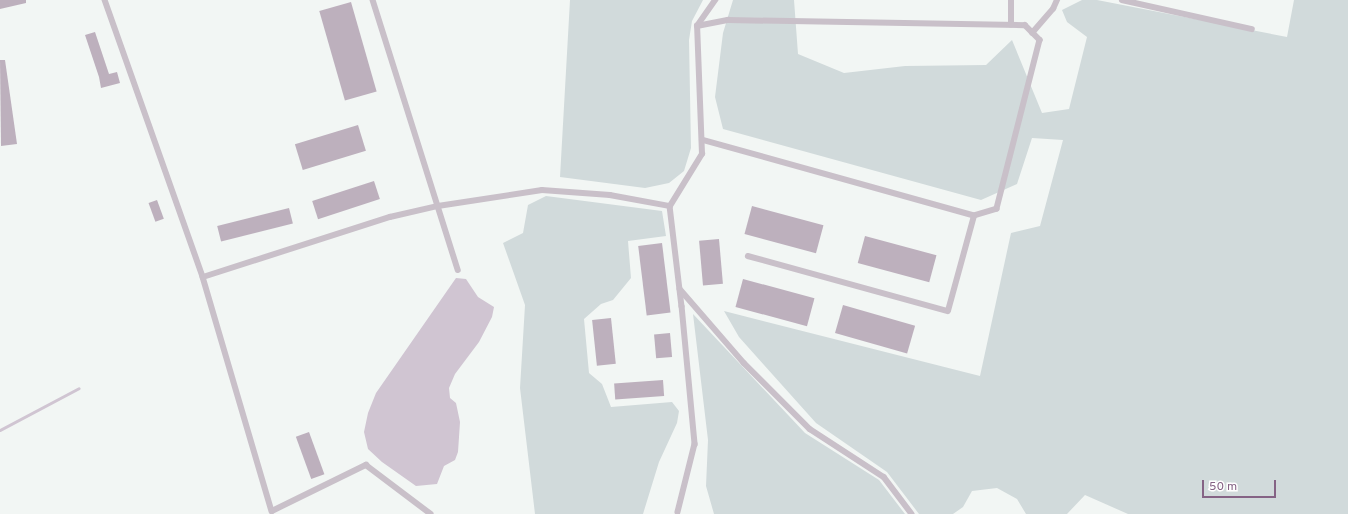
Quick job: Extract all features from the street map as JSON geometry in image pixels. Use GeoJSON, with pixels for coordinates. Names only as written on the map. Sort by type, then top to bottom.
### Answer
{"type":"FeatureCollection","features":[{"type":"Feature","properties":{"kind":"lane"},"geometry":{"type":"LineString","coordinates":[[105,0],[203,277],[272,511],[366,465],[431,514]]}},
{"type":"Feature","properties":{"kind":"lane"},"geometry":{"type":"LineString","coordinates":[[373,0],[458,270]]}},
{"type":"Feature","properties":{"kind":"lane"},"geometry":{"type":"LineString","coordinates":[[678,512],[695,444],[680,288],[670,206],[702,154],[697,26],[714,0]]}},
{"type":"Feature","properties":{"kind":"lane"},"geometry":{"type":"LineString","coordinates":[[1011,0],[1011,25]]}},
{"type":"Feature","properties":{"kind":"lane"},"geometry":{"type":"LineString","coordinates":[[1032,33],[1052,9],[1057,0]]}},
{"type":"Feature","properties":{"kind":"lane"},"geometry":{"type":"LineString","coordinates":[[1122,0],[1252,29]]}},
{"type":"Feature","properties":{"kind":"lane"},"geometry":{"type":"LineString","coordinates":[[697,26],[728,20],[1025,25],[1040,40],[998,209],[974,216],[702,140]]}},
{"type":"Feature","properties":{"kind":"lane"},"geometry":{"type":"LineString","coordinates":[[203,277],[390,217],[438,206],[542,190],[610,195],[670,206]]}},
{"type":"Feature","properties":{"kind":"lane"},"geometry":{"type":"LineString","coordinates":[[748,256],[948,311],[974,216]]}},
{"type":"Feature","properties":{"kind":"lane"},"geometry":{"type":"LineString","coordinates":[[680,288],[744,363],[810,429],[884,477],[912,514]]}},
{"type":"Feature","properties":{"kind":"shaded area"},"geometry":{"type":"Polygon","coordinates":[[[570,0],[703,0],[692,21],[689,40],[691,148],[684,171],[669,183],[645,188],[560,177],[570,0]]]}},
{"type":"Feature","properties":{"kind":"shaded area"},"geometry":{"type":"Polygon","coordinates":[[[733,0],[794,0],[798,54],[844,73],[905,66],[986,65],[1012,40],[1042,113],[1069,109],[1087,37],[1067,22],[1062,10],[1082,0],[1097,0],[1287,37],[1294,0],[1348,0],[1348,514],[1128,514],[1085,495],[1067,514],[1026,514],[1017,499],[997,488],[972,491],[963,507],[953,514],[919,514],[887,472],[816,423],[739,337],[724,311],[980,376],[1011,233],[1040,226],[1063,140],[1032,138],[1017,184],[981,200],[723,129],[715,97],[723,33],[733,0]]]}},
{"type":"Feature","properties":{"kind":"shaded area"},"geometry":{"type":"Polygon","coordinates":[[[546,196],[662,211],[666,236],[628,241],[631,278],[613,300],[601,304],[584,319],[589,373],[602,384],[611,407],[672,402],[679,411],[677,423],[659,462],[643,514],[535,514],[520,388],[525,305],[503,243],[523,233],[528,205],[546,196]]]}},
{"type":"Feature","properties":{"kind":"shaded area"},"geometry":{"type":"Polygon","coordinates":[[[456,278],[466,279],[478,297],[494,307],[492,317],[479,342],[455,374],[449,388],[450,398],[456,403],[460,422],[458,452],[455,460],[444,466],[437,484],[416,486],[382,462],[368,449],[364,432],[368,413],[376,393],[456,278]]]}},
{"type":"Feature","properties":{"kind":"shaded area"},"geometry":{"type":"Polygon","coordinates":[[[693,314],[805,433],[879,480],[905,514],[714,514],[706,486],[708,440],[693,314]]]}},
{"type":"Feature","properties":{"kind":"building"},"geometry":{"type":"Polygon","coordinates":[[[0,0],[26,0],[26,3],[0,9],[0,0]]]}},
{"type":"Feature","properties":{"kind":"building"},"geometry":{"type":"Polygon","coordinates":[[[351,2],[377,91],[345,100],[319,11],[351,2]]]}},
{"type":"Feature","properties":{"kind":"building"},"geometry":{"type":"Polygon","coordinates":[[[95,32],[109,74],[117,72],[120,83],[101,88],[99,77],[85,35],[95,32]]]}},
{"type":"Feature","properties":{"kind":"building"},"geometry":{"type":"Polygon","coordinates":[[[0,60],[5,60],[17,144],[1,146],[0,60]]]}},
{"type":"Feature","properties":{"kind":"building"},"geometry":{"type":"Polygon","coordinates":[[[358,125],[366,151],[303,170],[295,144],[358,125]]]}},
{"type":"Feature","properties":{"kind":"building"},"geometry":{"type":"Polygon","coordinates":[[[374,181],[380,199],[318,219],[312,201],[374,181]]]}},
{"type":"Feature","properties":{"kind":"building"},"geometry":{"type":"Polygon","coordinates":[[[157,200],[164,219],[155,222],[149,203],[157,200]]]}},
{"type":"Feature","properties":{"kind":"building"},"geometry":{"type":"Polygon","coordinates":[[[752,206],[823,225],[816,253],[744,234],[752,206]]]}},
{"type":"Feature","properties":{"kind":"building"},"geometry":{"type":"Polygon","coordinates":[[[289,208],[293,224],[221,241],[217,226],[289,208]]]}},
{"type":"Feature","properties":{"kind":"building"},"geometry":{"type":"Polygon","coordinates":[[[865,236],[936,255],[929,282],[858,263],[865,236]]]}},
{"type":"Feature","properties":{"kind":"building"},"geometry":{"type":"Polygon","coordinates":[[[719,239],[723,284],[703,286],[699,241],[719,239]]]}},
{"type":"Feature","properties":{"kind":"building"},"geometry":{"type":"Polygon","coordinates":[[[662,243],[671,312],[647,315],[638,246],[662,243]]]}},
{"type":"Feature","properties":{"kind":"building"},"geometry":{"type":"Polygon","coordinates":[[[743,279],[814,298],[807,326],[735,307],[743,279]]]}},
{"type":"Feature","properties":{"kind":"building"},"geometry":{"type":"Polygon","coordinates":[[[843,305],[915,326],[907,354],[835,333],[843,305]]]}},
{"type":"Feature","properties":{"kind":"building"},"geometry":{"type":"Polygon","coordinates":[[[611,318],[616,364],[597,366],[592,320],[611,318]]]}},
{"type":"Feature","properties":{"kind":"building"},"geometry":{"type":"Polygon","coordinates":[[[670,333],[672,357],[656,358],[654,334],[670,333]]]}},
{"type":"Feature","properties":{"kind":"building"},"geometry":{"type":"Polygon","coordinates":[[[663,380],[664,396],[615,399],[614,383],[663,380]]]}},
{"type":"Feature","properties":{"kind":"building"},"geometry":{"type":"Polygon","coordinates":[[[309,432],[324,474],[311,479],[296,437],[309,432]]]}},
{"type":"Feature","properties":{"kind":"waterway"},"geometry":{"type":"LineString","coordinates":[[0,430],[79,388]]}}]}
